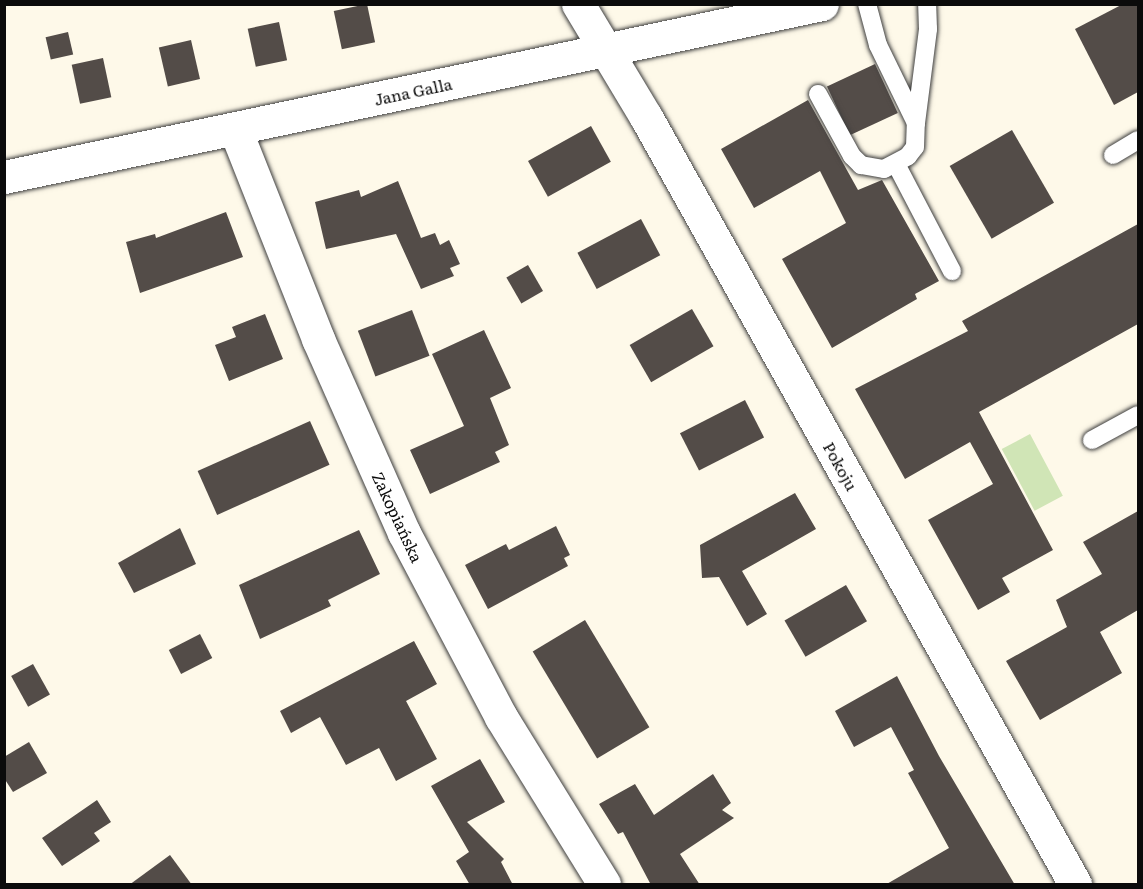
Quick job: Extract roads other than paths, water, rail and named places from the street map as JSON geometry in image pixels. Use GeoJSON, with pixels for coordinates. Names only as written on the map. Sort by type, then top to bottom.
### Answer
{"type":"FeatureCollection","features":[{"type":"Feature","properties":{"kind":"street","name":"Pokoju"},"geometry":{"type":"LineString","coordinates":[[578,4],[657,138],[1075,885]]}},
{"type":"Feature","properties":{"kind":"street","name":"Jana Galla"},"geometry":{"type":"LineString","coordinates":[[4,177],[822,4]]}},
{"type":"Feature","properties":{"kind":"street","name":"Zakopiańska"},"geometry":{"type":"LineString","coordinates":[[235,129],[318,339],[404,533],[501,717],[604,885]]}},
{"type":"Feature","properties":{"kind":"lane"},"geometry":{"type":"LineString","coordinates":[[867,4],[878,45],[916,123]]}},
{"type":"Feature","properties":{"kind":"lane"},"geometry":{"type":"LineString","coordinates":[[818,94],[852,156],[861,165],[873,169],[896,164],[915,147],[928,29],[927,4]]}},
{"type":"Feature","properties":{"kind":"lane"},"geometry":{"type":"LineString","coordinates":[[1113,155],[1138,140]]}},
{"type":"Feature","properties":{"kind":"lane"},"geometry":{"type":"LineString","coordinates":[[896,164],[952,271]]}},
{"type":"Feature","properties":{"kind":"lane"},"geometry":{"type":"LineString","coordinates":[[1092,440],[1138,415]]}}]}
